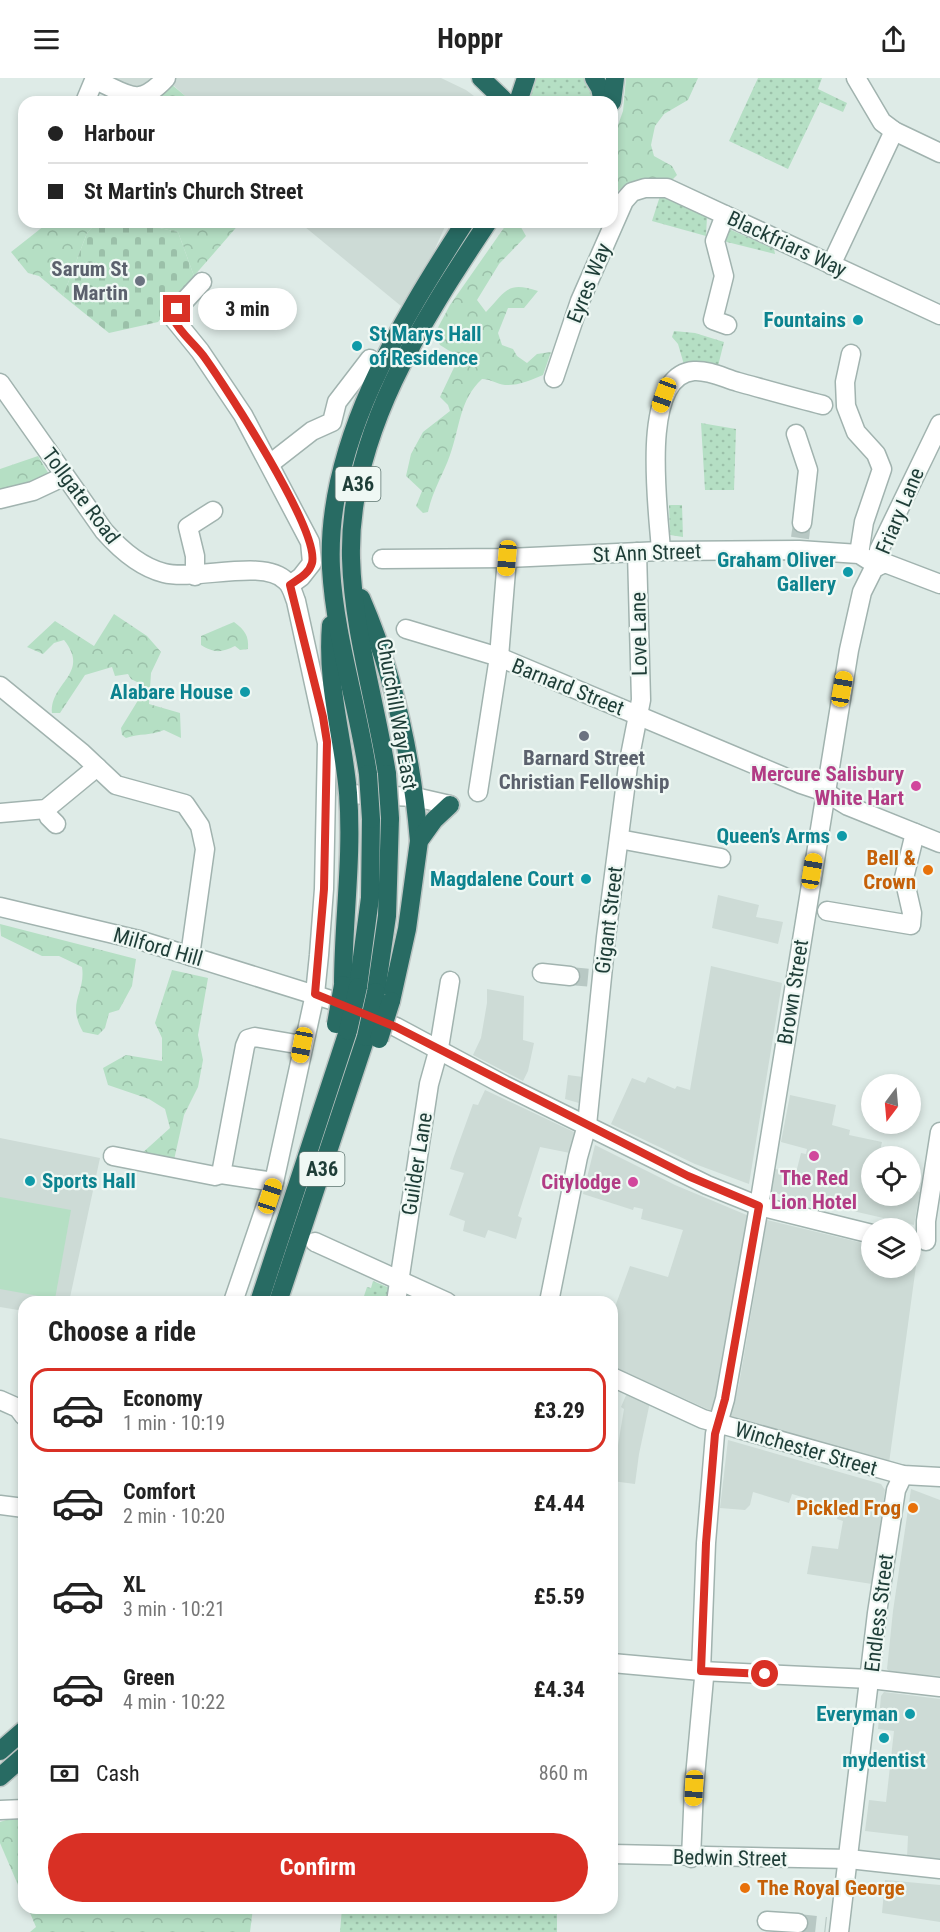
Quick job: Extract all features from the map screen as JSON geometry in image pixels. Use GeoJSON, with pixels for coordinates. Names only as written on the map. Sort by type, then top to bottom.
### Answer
{"type":"FeatureCollection","features":[{"type":"Feature","properties":{"kind":"highway"},"geometry":{"type":"LineString","coordinates":[[481,78],[500,96]]}},
{"type":"Feature","properties":{"kind":"highway"},"geometry":{"type":"LineString","coordinates":[[520,96],[526,78]]}},
{"type":"Feature","properties":{"kind":"highway","name":"Churchill Way East"},"geometry":{"type":"LineString","coordinates":[[261,1296],[322,1110],[370,898],[371,819],[368,774],[333,590],[331,556],[335,509],[343,469],[360,418],[389,353],[462,228]]}},
{"type":"Feature","properties":{"kind":"highway","name":"Churchill Way East"},"geometry":{"type":"LineString","coordinates":[[280,1296],[338,1122],[373,1038],[383,996],[390,818],[387,774],[360,633],[352,577],[351,541],[354,503],[360,470],[374,428],[430,314],[484,228]]}},
{"type":"Feature","properties":{"kind":"highway"},"geometry":{"type":"LineString","coordinates":[[352,577],[370,620],[388,676],[415,796],[419,841],[407,929],[383,996]]}},
{"type":"Feature","properties":{"kind":"highway"},"geometry":{"type":"LineString","coordinates":[[333,590],[331,688],[348,794],[350,986]]}},
{"type":"Feature","properties":{"kind":"highway"},"geometry":{"type":"LineString","coordinates":[[419,841],[434,820],[450,805]]}},
{"type":"Feature","properties":{"kind":"highway"},"geometry":{"type":"LineString","coordinates":[[0,1751],[18,1735]]}},
{"type":"Feature","properties":{"kind":"highway"},"geometry":{"type":"LineString","coordinates":[[0,1777],[18,1761]]}},
{"type":"Feature","properties":{"kind":"street"},"geometry":{"type":"LineString","coordinates":[[144,96],[151,94],[166,78]]}},
{"type":"Feature","properties":{"kind":"street"},"geometry":{"type":"LineString","coordinates":[[856,78],[882,122],[894,131],[940,153]]}},
{"type":"Feature","properties":{"kind":"street"},"geometry":{"type":"LineString","coordinates":[[88,96],[95,79],[132,96]]}},
{"type":"Feature","properties":{"kind":"street"},"geometry":{"type":"LineString","coordinates":[[831,265],[894,131]]}},
{"type":"Feature","properties":{"kind":"street","name":"Blackfriars Way"},"geometry":{"type":"LineString","coordinates":[[632,192],[645,188],[667,188],[940,315]]}},
{"type":"Feature","properties":{"kind":"street","name":"Eyres Way"},"geometry":{"type":"LineString","coordinates":[[618,212],[632,192]]}},
{"type":"Feature","properties":{"kind":"street"},"geometry":{"type":"LineString","coordinates":[[725,215],[715,241],[724,276],[713,320],[727,325]]}},
{"type":"Feature","properties":{"kind":"street","name":"Eyres Way"},"geometry":{"type":"LineString","coordinates":[[554,378],[580,301],[611,228]]}},
{"type":"Feature","properties":{"kind":"street"},"geometry":{"type":"LineString","coordinates":[[202,282],[177,309],[174,320],[224,384],[271,463],[303,527],[313,555],[309,570],[290,585],[323,717],[327,742],[324,889],[315,994],[302,1045],[274,1182],[235,1296]]}},
{"type":"Feature","properties":{"kind":"street"},"geometry":{"type":"LineString","coordinates":[[833,407],[845,382],[851,354]]}},
{"type":"Feature","properties":{"kind":"street"},"geometry":{"type":"LineString","coordinates":[[271,463],[312,431],[332,422],[338,402],[370,359]]}},
{"type":"Feature","properties":{"kind":"street"},"geometry":{"type":"LineString","coordinates":[[661,551],[655,430],[664,395],[671,382],[693,371],[733,389],[833,407],[876,453],[882,469],[864,522],[859,554]]}},
{"type":"Feature","properties":{"kind":"street","name":"Tollgate Road"},"geometry":{"type":"LineString","coordinates":[[0,383],[117,546],[160,572],[195,576],[265,571],[277,574],[290,585]]}},
{"type":"Feature","properties":{"kind":"street","name":"Friary Lane"},"geometry":{"type":"LineString","coordinates":[[878,566],[879,550],[940,424]]}},
{"type":"Feature","properties":{"kind":"street"},"geometry":{"type":"LineString","coordinates":[[794,445],[808,471],[800,537]]}},
{"type":"Feature","properties":{"kind":"street"},"geometry":{"type":"LineString","coordinates":[[0,499],[33,491],[65,476]]}},
{"type":"Feature","properties":{"kind":"street"},"geometry":{"type":"LineString","coordinates":[[195,576],[195,556],[188,527],[213,511]]}},
{"type":"Feature","properties":{"kind":"street","name":"St Ann Street"},"geometry":{"type":"LineString","coordinates":[[382,559],[507,558],[661,551],[800,537],[859,554],[878,566],[885,563],[898,566],[940,584]]}},
{"type":"Feature","properties":{"kind":"street","name":"Love Lane"},"geometry":{"type":"LineString","coordinates":[[637,552],[641,700],[638,715]]}},
{"type":"Feature","properties":{"kind":"street"},"geometry":{"type":"LineString","coordinates":[[478,792],[499,657],[507,558]]}},
{"type":"Feature","properties":{"kind":"street","name":"Brown Street"},"geometry":{"type":"LineString","coordinates":[[691,1858],[694,1788],[704,1678],[701,1671],[710,1478],[715,1434],[719,1424],[759,1206],[825,792],[858,609],[870,571],[878,566]]}},
{"type":"Feature","properties":{"kind":"street","name":"Barnard Street"},"geometry":{"type":"LineString","coordinates":[[406,629],[499,657],[825,792],[848,806],[940,843]]}},
{"type":"Feature","properties":{"kind":"street"},"geometry":{"type":"LineString","coordinates":[[0,686],[122,789],[170,798],[185,804],[200,826],[204,837],[204,865],[190,956]]}},
{"type":"Feature","properties":{"kind":"street","name":"Gigant Street"},"geometry":{"type":"LineString","coordinates":[[550,1296],[578,1157],[587,1125],[597,978],[628,766],[638,715]]}},
{"type":"Feature","properties":{"kind":"street"},"geometry":{"type":"LineString","coordinates":[[0,813],[51,816],[97,767]]}},
{"type":"Feature","properties":{"kind":"street"},"geometry":{"type":"LineString","coordinates":[[348,794],[415,796],[450,805]]}},
{"type":"Feature","properties":{"kind":"street"},"geometry":{"type":"LineString","coordinates":[[827,911],[911,925],[912,913],[905,883],[915,833]]}},
{"type":"Feature","properties":{"kind":"street"},"geometry":{"type":"LineString","coordinates":[[619,839],[721,858]]}},
{"type":"Feature","properties":{"kind":"street","name":"Milford Hill"},"geometry":{"type":"LineString","coordinates":[[0,907],[139,940],[315,994],[380,1020],[439,1048],[688,1176],[759,1206],[861,1231]]}},
{"type":"Feature","properties":{"kind":"street"},"geometry":{"type":"LineString","coordinates":[[542,973],[570,976]]}},
{"type":"Feature","properties":{"kind":"street","name":"Guilder Lane"},"geometry":{"type":"LineString","coordinates":[[397,1296],[427,1094],[439,1048],[450,981]]}},
{"type":"Feature","properties":{"kind":"street"},"geometry":{"type":"LineString","coordinates":[[221,1174],[248,1039],[255,1037],[302,1045]]}},
{"type":"Feature","properties":{"kind":"street"},"geometry":{"type":"LineString","coordinates":[[926,1241],[926,1221],[940,1132]]}},
{"type":"Feature","properties":{"kind":"street"},"geometry":{"type":"LineString","coordinates":[[113,1156],[215,1176],[221,1174],[274,1182]]}},
{"type":"Feature","properties":{"kind":"street"},"geometry":{"type":"LineString","coordinates":[[315,1242],[433,1296]]}},
{"type":"Feature","properties":{"kind":"street","name":"Winchester Street"},"geometry":{"type":"LineString","coordinates":[[618,1380],[703,1419],[719,1424],[903,1475],[940,1477]]}},
{"type":"Feature","properties":{"kind":"street"},"geometry":{"type":"LineString","coordinates":[[0,1400],[18,1408]]}},
{"type":"Feature","properties":{"kind":"street","name":"Endless Street"},"geometry":{"type":"LineString","coordinates":[[835,1928],[849,1859],[877,1612],[896,1490],[903,1475]]}},
{"type":"Feature","properties":{"kind":"street"},"geometry":{"type":"LineString","coordinates":[[0,1505],[18,1507]]}},
{"type":"Feature","properties":{"kind":"street"},"geometry":{"type":"LineString","coordinates":[[618,1664],[701,1671],[870,1679],[940,1687]]}},
{"type":"Feature","properties":{"kind":"street"},"geometry":{"type":"LineString","coordinates":[[0,1810],[18,1809]]}},
{"type":"Feature","properties":{"kind":"street","name":"Bedwin Street"},"geometry":{"type":"LineString","coordinates":[[618,1854],[691,1858],[849,1859],[940,1869]]}},
{"type":"Feature","properties":{"kind":"street"},"geometry":{"type":"LineString","coordinates":[[767,1921],[798,1923]]}},
{"type":"Feature","properties":{"kind":"shaded area"},"geometry":{"type":"Polygon","coordinates":[[[84,78],[441,78],[474,96],[185,96],[172,84],[159,96],[106,96],[84,86],[84,78]]]}},
{"type":"Feature","properties":{"kind":"shaded area"},"geometry":{"type":"Polygon","coordinates":[[[306,228],[444,228],[434,251],[401,306],[306,228]]]}},
{"type":"Feature","properties":{"kind":"shaded area"},"geometry":{"type":"Polygon","coordinates":[[[718,895],[759,905],[756,917],[783,922],[778,944],[712,928],[718,895]]]}},
{"type":"Feature","properties":{"kind":"shaded area"},"geometry":{"type":"Polygon","coordinates":[[[711,966],[782,983],[749,1184],[695,1164],[611,1124],[632,1078],[645,1083],[648,1077],[675,1089],[677,1086],[690,1090],[711,966]]]}},
{"type":"Feature","properties":{"kind":"shaded area"},"geometry":{"type":"Polygon","coordinates":[[[487,989],[524,996],[523,1040],[534,1043],[528,1071],[523,1081],[473,1055],[481,1038],[487,989]]]}},
{"type":"Feature","properties":{"kind":"shaded area"},"geometry":{"type":"Polygon","coordinates":[[[568,1075],[583,1077],[579,1103],[565,1099],[568,1075]]]}},
{"type":"Feature","properties":{"kind":"shaded area"},"geometry":{"type":"Polygon","coordinates":[[[485,1090],[576,1133],[570,1153],[540,1147],[518,1216],[522,1218],[516,1239],[488,1230],[485,1238],[463,1231],[465,1221],[449,1215],[464,1173],[450,1169],[473,1104],[478,1105],[485,1090]]]}},
{"type":"Feature","properties":{"kind":"shaded area"},"geometry":{"type":"Polygon","coordinates":[[[790,1095],[836,1105],[832,1125],[850,1130],[849,1135],[882,1142],[881,1146],[861,1146],[861,1206],[917,1206],[915,1218],[883,1218],[770,1192],[775,1169],[796,1173],[801,1153],[806,1154],[807,1149],[781,1142],[790,1095]]]}},
{"type":"Feature","properties":{"kind":"shaded area"},"geometry":{"type":"Polygon","coordinates":[[[0,1138],[100,1158],[70,1296],[18,1296],[18,1310],[0,1307],[0,1138]]]}},
{"type":"Feature","properties":{"kind":"shaded area"},"geometry":{"type":"Polygon","coordinates":[[[595,1145],[675,1185],[749,1216],[714,1412],[618,1369],[618,1299],[630,1266],[668,1277],[683,1230],[641,1219],[643,1209],[634,1207],[633,1210],[583,1194],[595,1145]]]}},
{"type":"Feature","properties":{"kind":"shaded area"},"geometry":{"type":"Polygon","coordinates":[[[767,1220],[861,1243],[861,1278],[914,1278],[889,1463],[730,1418],[739,1384],[767,1220]]]}},
{"type":"Feature","properties":{"kind":"shaded area"},"geometry":{"type":"Polygon","coordinates":[[[627,1393],[650,1402],[635,1484],[618,1482],[618,1445],[624,1409],[621,1407],[627,1393]]]}},
{"type":"Feature","properties":{"kind":"shaded area"},"geometry":{"type":"Polygon","coordinates":[[[728,1440],[881,1484],[885,1490],[872,1584],[807,1574],[812,1546],[838,1549],[843,1521],[837,1519],[839,1508],[792,1494],[789,1503],[753,1492],[750,1505],[745,1510],[720,1508],[728,1440]]]}},
{"type":"Feature","properties":{"kind":"shaded area"},"geometry":{"type":"Polygon","coordinates":[[[911,1489],[940,1500],[940,1676],[890,1672],[887,1669],[911,1489]]]}},
{"type":"Feature","properties":{"kind":"shaded area"},"geometry":{"type":"Polygon","coordinates":[[[884,1692],[940,1699],[940,1862],[907,1858],[908,1836],[865,1831],[869,1800],[886,1802],[894,1731],[878,1729],[881,1696],[884,1692]]]}},
{"type":"Feature","properties":{"kind":"shaded area"},"geometry":{"type":"Polygon","coordinates":[[[885,1880],[940,1885],[940,1922],[882,1913],[885,1880]]]}},
{"type":"Feature","properties":{"kind":"green space"},"geometry":{"type":"Polygon","coordinates":[[[534,78],[586,78],[594,96],[526,96],[534,78]]]}},
{"type":"Feature","properties":{"kind":"green space"},"geometry":{"type":"Polygon","coordinates":[[[626,78],[698,78],[688,100],[664,114],[655,126],[651,145],[654,156],[672,166],[677,175],[672,180],[639,182],[624,187],[618,192],[618,125],[623,111],[626,78]]]}},
{"type":"Feature","properties":{"kind":"green space"},"geometry":{"type":"Polygon","coordinates":[[[758,78],[822,78],[818,89],[847,103],[843,112],[820,102],[788,169],[729,141],[758,78]]]}},
{"type":"Feature","properties":{"kind":"green space"},"geometry":{"type":"Polygon","coordinates":[[[171,84],[185,96],[159,96],[171,84]]]}},
{"type":"Feature","properties":{"kind":"green space"},"geometry":{"type":"Polygon","coordinates":[[[660,196],[707,217],[706,236],[652,221],[660,196]]]}},
{"type":"Feature","properties":{"kind":"green space"},"geometry":{"type":"Polygon","coordinates":[[[41,228],[92,228],[87,233],[63,296],[39,276],[28,273],[11,252],[41,228]]]}},
{"type":"Feature","properties":{"kind":"green space"},"geometry":{"type":"Polygon","coordinates":[[[92,228],[160,228],[178,232],[194,276],[158,322],[109,333],[63,296],[87,233],[92,228]]]}},
{"type":"Feature","properties":{"kind":"green space"},"geometry":{"type":"Polygon","coordinates":[[[160,228],[236,228],[194,276],[178,232],[160,228]]]}},
{"type":"Feature","properties":{"kind":"green space"},"geometry":{"type":"Polygon","coordinates":[[[504,228],[521,228],[526,236],[499,264],[477,300],[486,312],[508,290],[520,287],[538,291],[524,308],[508,308],[498,333],[502,345],[513,349],[517,356],[527,363],[537,354],[551,352],[543,375],[510,385],[482,379],[474,387],[464,405],[450,455],[428,512],[423,513],[416,506],[422,491],[406,476],[411,454],[423,432],[450,411],[448,405],[440,397],[459,357],[440,345],[434,335],[450,305],[504,228]]]}},
{"type":"Feature","properties":{"kind":"green space"},"geometry":{"type":"Polygon","coordinates":[[[729,229],[774,249],[775,254],[723,241],[729,229]]]}},
{"type":"Feature","properties":{"kind":"green space"},"geometry":{"type":"Polygon","coordinates":[[[674,331],[695,333],[724,342],[717,370],[685,368],[678,344],[672,337],[674,331]]]}},
{"type":"Feature","properties":{"kind":"green space"},"geometry":{"type":"Polygon","coordinates":[[[701,423],[736,429],[734,490],[705,490],[701,423]]]}},
{"type":"Feature","properties":{"kind":"green space"},"geometry":{"type":"Polygon","coordinates":[[[38,456],[50,476],[0,494],[0,469],[38,456]]]}},
{"type":"Feature","properties":{"kind":"green space"},"geometry":{"type":"Polygon","coordinates":[[[669,505],[682,505],[683,537],[670,535],[669,505]]]}},
{"type":"Feature","properties":{"kind":"green space"},"geometry":{"type":"Polygon","coordinates":[[[114,614],[147,636],[161,652],[151,673],[149,704],[180,713],[181,738],[164,730],[126,738],[122,735],[121,728],[137,702],[139,683],[131,679],[128,674],[115,676],[112,667],[85,675],[60,713],[52,713],[57,693],[72,670],[71,652],[64,640],[54,643],[43,654],[27,647],[55,621],[94,646],[114,614]]]}},
{"type":"Feature","properties":{"kind":"green space"},"geometry":{"type":"Polygon","coordinates":[[[234,622],[246,634],[248,649],[240,650],[235,646],[218,651],[201,645],[201,636],[234,622]]]}},
{"type":"Feature","properties":{"kind":"green space"},"geometry":{"type":"Polygon","coordinates":[[[0,924],[136,959],[132,986],[119,1010],[109,1013],[105,1028],[98,1035],[83,1032],[78,1022],[76,1005],[82,967],[59,956],[42,956],[1,936],[0,924]]]}},
{"type":"Feature","properties":{"kind":"green space"},"geometry":{"type":"Polygon","coordinates":[[[172,970],[208,978],[198,1035],[203,1060],[198,1087],[184,1115],[174,1160],[140,1155],[170,1128],[165,1109],[149,1099],[108,1085],[103,1068],[126,1055],[162,1061],[162,1038],[155,1023],[172,970]]]}},
{"type":"Feature","properties":{"kind":"green space"},"geometry":{"type":"Polygon","coordinates":[[[0,1197],[71,1210],[56,1296],[38,1296],[0,1289],[0,1197]]]}},
{"type":"Feature","properties":{"kind":"green space"},"geometry":{"type":"Polygon","coordinates":[[[373,1281],[392,1289],[390,1296],[364,1296],[367,1287],[371,1288],[373,1281]]]}},
{"type":"Feature","properties":{"kind":"green space"},"geometry":{"type":"Polygon","coordinates":[[[18,1820],[18,1885],[0,1843],[0,1822],[18,1820]]]}},
{"type":"Feature","properties":{"kind":"green space"},"geometry":{"type":"Polygon","coordinates":[[[31,1914],[252,1914],[250,1932],[30,1932],[36,1927],[31,1914]]]}},
{"type":"Feature","properties":{"kind":"green space"},"geometry":{"type":"Polygon","coordinates":[[[342,1914],[557,1914],[557,1932],[340,1932],[342,1914]]]}},
{"type":"Feature","properties":{"kind":"tunnel"},"geometry":{"type":"LineString","coordinates":[[800,538],[802,523]]}},
{"type":"Feature","properties":{"kind":"tunnel"},"geometry":{"type":"LineString","coordinates":[[570,976],[592,978]]}},
{"type":"Feature","properties":{"kind":"tunnel"},"geometry":{"type":"LineString","coordinates":[[798,1923],[826,1926]]}},
{"type":"Feature","properties":{"kind":"place","name":"Sarum St Martin"},"geometry":{"type":"Point","coordinates":[140,281]}},
{"type":"Feature","properties":{"kind":"place","name":"Fountains"},"geometry":{"type":"Point","coordinates":[858,320]}},
{"type":"Feature","properties":{"kind":"place","name":"St Marys Hall of Residence"},"geometry":{"type":"Point","coordinates":[357,346]}},
{"type":"Feature","properties":{"kind":"place","name":"Graham Oliver Gallery"},"geometry":{"type":"Point","coordinates":[848,572]}},
{"type":"Feature","properties":{"kind":"place","name":"Alabare House"},"geometry":{"type":"Point","coordinates":[245,692]}},
{"type":"Feature","properties":{"kind":"place","name":"Barnard Street Christian Fellowship"},"geometry":{"type":"Point","coordinates":[584,736]}},
{"type":"Feature","properties":{"kind":"place","name":"Mercure Salisbury White Hart"},"geometry":{"type":"Point","coordinates":[916,786]}},
{"type":"Feature","properties":{"kind":"place","name":"Queen’s Arms"},"geometry":{"type":"Point","coordinates":[842,836]}},
{"type":"Feature","properties":{"kind":"place","name":"Bell & Crown"},"geometry":{"type":"Point","coordinates":[928,870]}},
{"type":"Feature","properties":{"kind":"place","name":"Magdalene Court"},"geometry":{"type":"Point","coordinates":[586,879]}},
{"type":"Feature","properties":{"kind":"place","name":"The Red Lion Hotel"},"geometry":{"type":"Point","coordinates":[814,1156]}},
{"type":"Feature","properties":{"kind":"place","name":"Sports Hall"},"geometry":{"type":"Point","coordinates":[30,1181]}},
{"type":"Feature","properties":{"kind":"place","name":"Citylodge"},"geometry":{"type":"Point","coordinates":[633,1182]}},
{"type":"Feature","properties":{"kind":"place","name":"Pickled Frog"},"geometry":{"type":"Point","coordinates":[913,1508]}},
{"type":"Feature","properties":{"kind":"place","name":"Everyman"},"geometry":{"type":"Point","coordinates":[910,1714]}},
{"type":"Feature","properties":{"kind":"place","name":"mydentist"},"geometry":{"type":"Point","coordinates":[884,1738]}},
{"type":"Feature","properties":{"kind":"place","name":"The Royal George"},"geometry":{"type":"Point","coordinates":[745,1888]}},
{"type":"Feature","properties":{"kind":"route"},"geometry":{"type":"LineString","coordinates":[[177,309],[174,320],[176,325],[201,351],[243,415],[271,463],[303,527],[313,555],[309,570],[290,585],[296,602],[327,742],[324,889],[315,994],[396,1027],[475,1067],[504,1085],[688,1176],[759,1206],[725,1399],[715,1434],[706,1543],[701,1671],[765,1674]]}}]}
